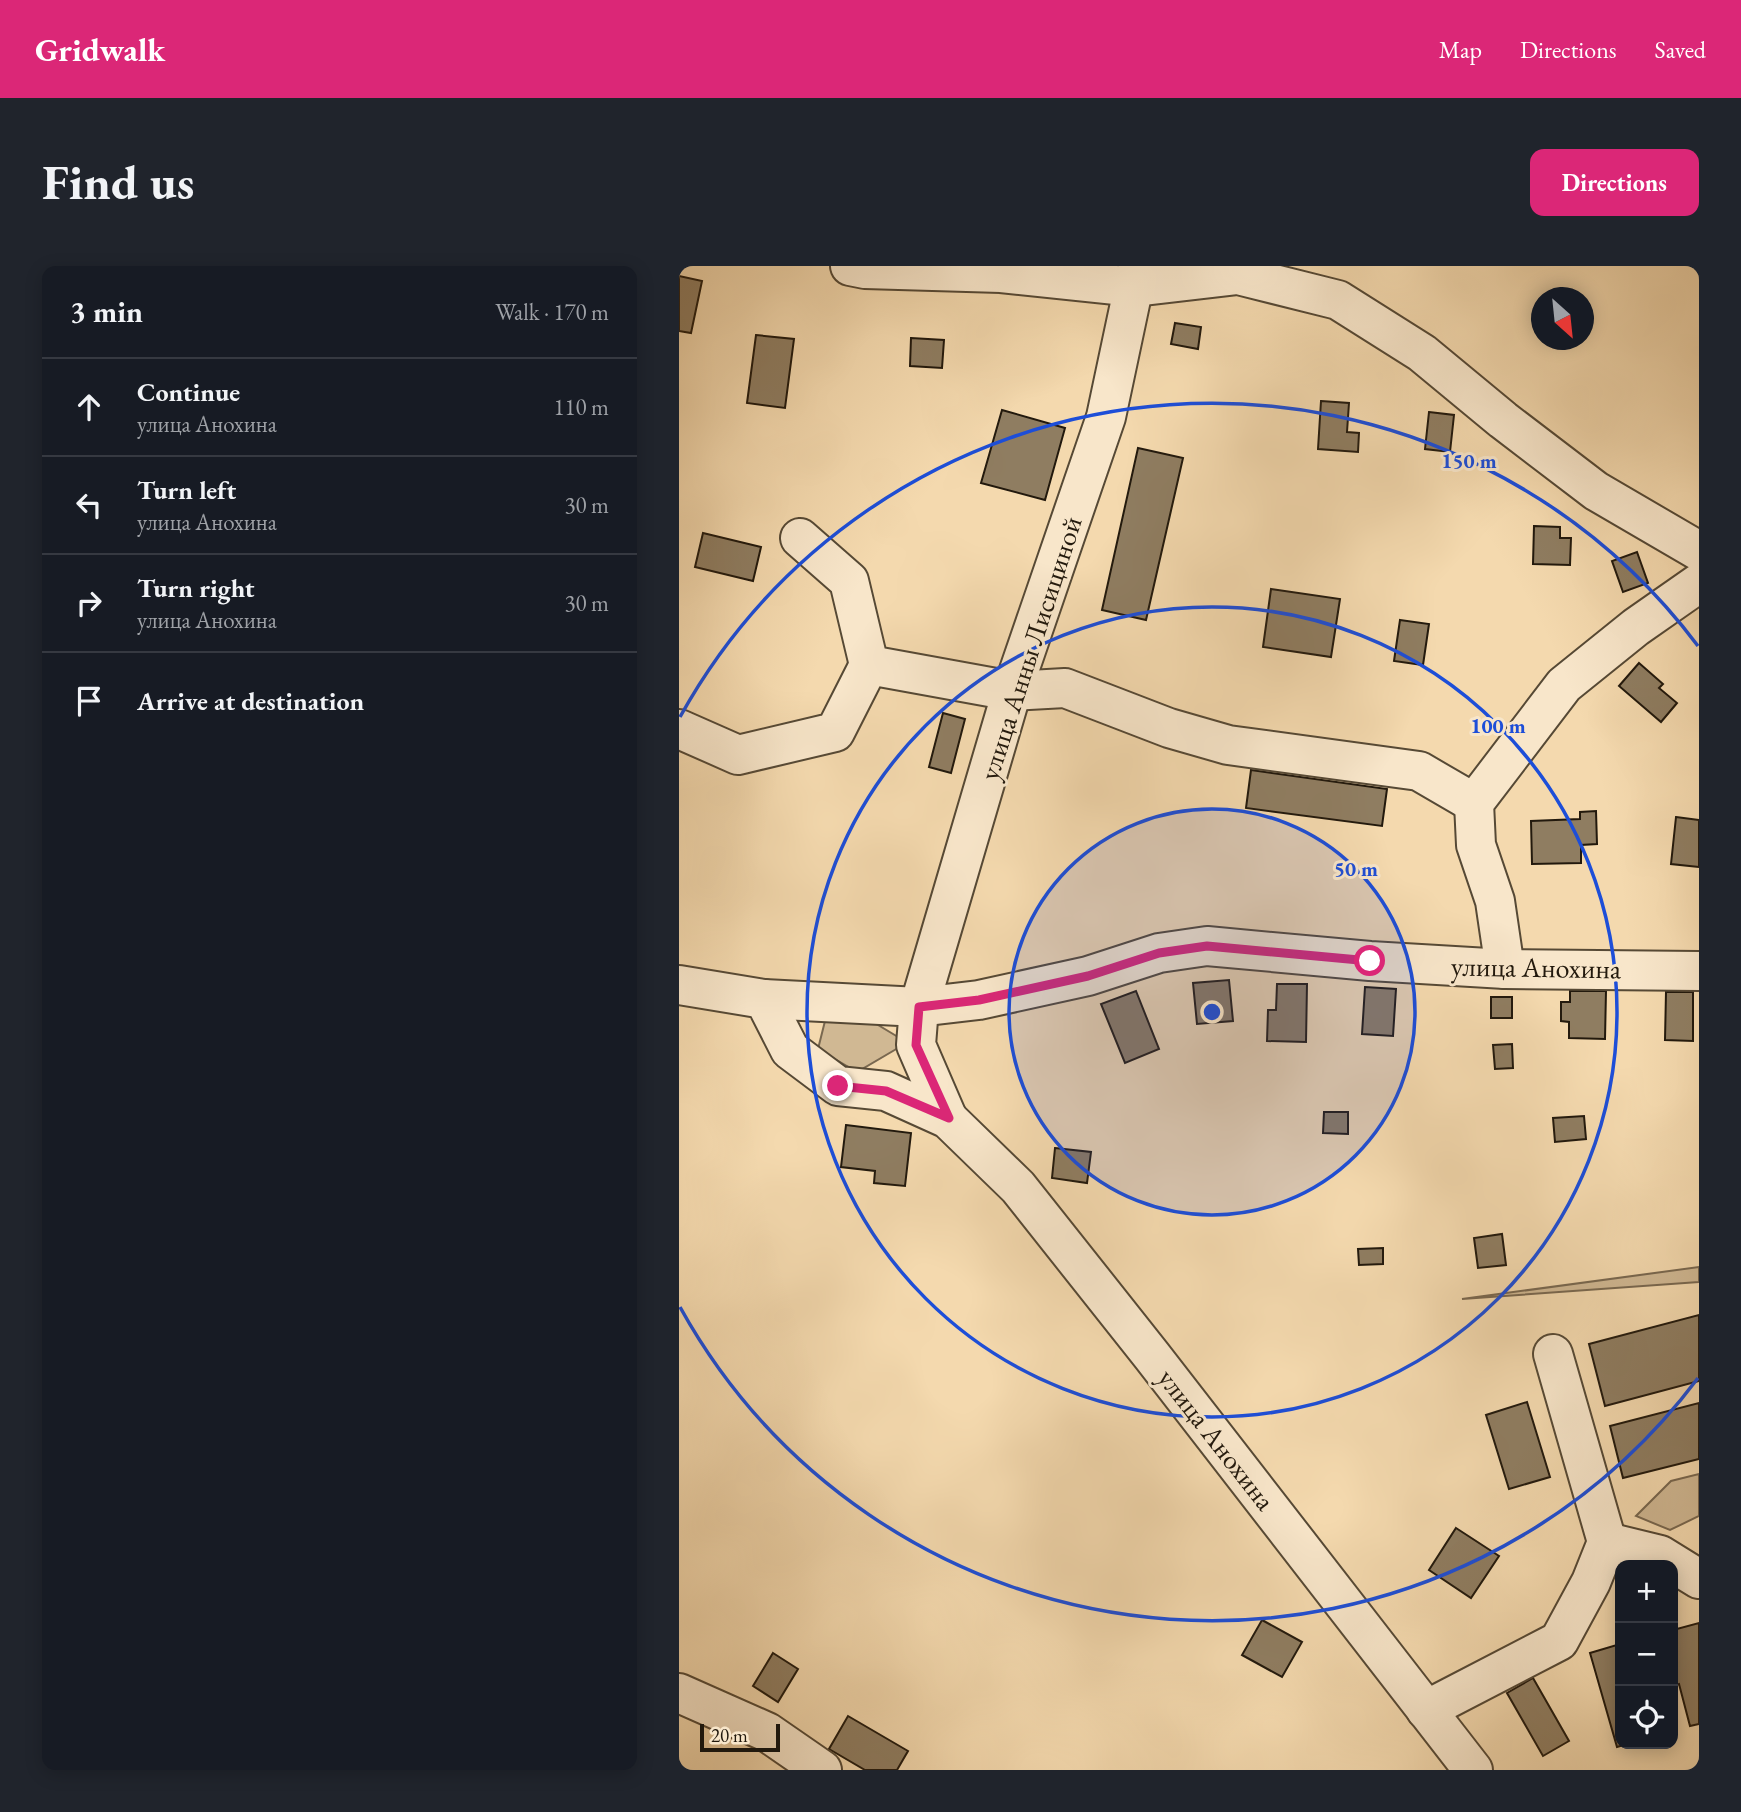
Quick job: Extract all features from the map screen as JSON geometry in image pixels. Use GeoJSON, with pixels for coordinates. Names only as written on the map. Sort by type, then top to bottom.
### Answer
{"type":"FeatureCollection","features":[{"type":"Feature","properties":{"kind":"street"},"geometry":{"type":"LineString","coordinates":[[850,266],[865,269],[1136,277],[1238,275],[1338,300],[1422,353],[1503,420],[1596,491],[1699,551]]}},
{"type":"Feature","properties":{"kind":"street","name":"улица Анны Лисициной"},"geometry":{"type":"LineString","coordinates":[[919,1007],[1012,691],[1106,417],[1136,277]]}},
{"type":"Feature","properties":{"kind":"street"},"geometry":{"type":"LineString","coordinates":[[679,729],[738,755],[835,733],[869,665],[849,582],[800,538]]}},
{"type":"Feature","properties":{"kind":"street"},"geometry":{"type":"LineString","coordinates":[[1505,968],[1495,901],[1476,845],[1474,803],[1564,685],[1636,627],[1699,583]]}},
{"type":"Feature","properties":{"kind":"street"},"geometry":{"type":"LineString","coordinates":[[869,665],[1012,691],[1065,688],[1169,728],[1228,745],[1419,771],[1474,803]]}},
{"type":"Feature","properties":{"kind":"street","name":"улица Анохина"},"geometry":{"type":"LineString","coordinates":[[679,985],[764,999],[919,1007],[979,1000],[1088,976],[1159,953],[1207,946],[1370,961],[1505,968],[1699,971]]}},
{"type":"Feature","properties":{"kind":"street","name":"улица Анохина"},"geometry":{"type":"LineString","coordinates":[[764,999],[790,1050],[838,1086],[886,1091],[949,1118]]}},
{"type":"Feature","properties":{"kind":"street","name":"улица Анохина"},"geometry":{"type":"LineString","coordinates":[[919,1007],[916,1045],[949,1118],[1018,1187],[1473,1770]]}},
{"type":"Feature","properties":{"kind":"street"},"geometry":{"type":"LineString","coordinates":[[1426,1710],[1559,1640],[1591,1582],[1607,1542],[1553,1354]]}},
{"type":"Feature","properties":{"kind":"street"},"geometry":{"type":"LineString","coordinates":[[1607,1542],[1660,1555],[1699,1579]]}},
{"type":"Feature","properties":{"kind":"street"},"geometry":{"type":"LineString","coordinates":[[679,1693],[767,1732],[822,1770]]}},
{"type":"Feature","properties":{"kind":"shaded area"},"geometry":{"type":"Polygon","coordinates":[[[825,1021],[873,1022],[898,1037],[898,1048],[857,1072],[818,1049],[825,1021]]]}},
{"type":"Feature","properties":{"kind":"shaded area"},"geometry":{"type":"Polygon","coordinates":[[[1699,1267],[1699,1282],[1462,1299],[1699,1267]]]}},
{"type":"Feature","properties":{"kind":"shaded area"},"geometry":{"type":"Polygon","coordinates":[[[1699,1474],[1699,1516],[1670,1530],[1636,1516],[1671,1481],[1699,1474]]]}},
{"type":"Feature","properties":{"kind":"building"},"geometry":{"type":"Polygon","coordinates":[[[679,276],[702,281],[691,333],[679,331],[679,276]]]}},
{"type":"Feature","properties":{"kind":"building"},"geometry":{"type":"Polygon","coordinates":[[[1175,323],[1201,327],[1198,349],[1171,344],[1175,323]]]}},
{"type":"Feature","properties":{"kind":"building"},"geometry":{"type":"Polygon","coordinates":[[[756,335],[794,339],[785,408],[747,403],[756,335]]]}},
{"type":"Feature","properties":{"kind":"building"},"geometry":{"type":"Polygon","coordinates":[[[911,338],[944,340],[942,368],[910,366],[911,338]]]}},
{"type":"Feature","properties":{"kind":"building"},"geometry":{"type":"Polygon","coordinates":[[[1321,401],[1349,403],[1347,432],[1359,433],[1358,452],[1318,449],[1321,401]]]}},
{"type":"Feature","properties":{"kind":"building"},"geometry":{"type":"Polygon","coordinates":[[[1002,410],[1065,428],[1045,500],[981,483],[1002,410]]]}},
{"type":"Feature","properties":{"kind":"building"},"geometry":{"type":"Polygon","coordinates":[[[1429,412],[1454,415],[1450,452],[1425,449],[1429,412]]]}},
{"type":"Feature","properties":{"kind":"building"},"geometry":{"type":"Polygon","coordinates":[[[1138,448],[1183,458],[1146,620],[1102,610],[1138,448]]]}},
{"type":"Feature","properties":{"kind":"building"},"geometry":{"type":"Polygon","coordinates":[[[1534,526],[1560,527],[1560,538],[1571,538],[1570,565],[1533,564],[1534,526]]]}},
{"type":"Feature","properties":{"kind":"building"},"geometry":{"type":"Polygon","coordinates":[[[703,533],[761,547],[753,581],[695,567],[703,533]]]}},
{"type":"Feature","properties":{"kind":"building"},"geometry":{"type":"Polygon","coordinates":[[[1637,552],[1648,583],[1623,592],[1612,561],[1637,552]]]}},
{"type":"Feature","properties":{"kind":"building"},"geometry":{"type":"Polygon","coordinates":[[[1271,589],[1340,599],[1331,657],[1263,647],[1271,589]]]}},
{"type":"Feature","properties":{"kind":"building"},"geometry":{"type":"Polygon","coordinates":[[[1400,620],[1429,624],[1423,665],[1394,661],[1400,620]]]}},
{"type":"Feature","properties":{"kind":"building"},"geometry":{"type":"Polygon","coordinates":[[[1639,663],[1663,684],[1659,688],[1677,703],[1661,722],[1619,686],[1639,663]]]}},
{"type":"Feature","properties":{"kind":"building"},"geometry":{"type":"Polygon","coordinates":[[[943,713],[965,719],[951,773],[929,767],[943,713]]]}},
{"type":"Feature","properties":{"kind":"building"},"geometry":{"type":"Polygon","coordinates":[[[1251,770],[1387,789],[1382,826],[1246,808],[1251,770]]]}},
{"type":"Feature","properties":{"kind":"building"},"geometry":{"type":"Polygon","coordinates":[[[1596,811],[1597,844],[1581,845],[1581,863],[1532,864],[1531,821],[1580,819],[1580,812],[1596,811]]]}},
{"type":"Feature","properties":{"kind":"building"},"geometry":{"type":"Polygon","coordinates":[[[1676,817],[1699,820],[1699,867],[1671,864],[1676,817]]]}},
{"type":"Feature","properties":{"kind":"building"},"geometry":{"type":"Polygon","coordinates":[[[1229,980],[1233,1021],[1197,1024],[1193,983],[1229,980]]]}},
{"type":"Feature","properties":{"kind":"building"},"geometry":{"type":"Polygon","coordinates":[[[1277,984],[1307,984],[1306,1042],[1267,1041],[1268,1010],[1276,1010],[1277,984]]]}},
{"type":"Feature","properties":{"kind":"building"},"geometry":{"type":"Polygon","coordinates":[[[1365,987],[1396,989],[1393,1036],[1362,1034],[1365,987]]]}},
{"type":"Feature","properties":{"kind":"building"},"geometry":{"type":"Polygon","coordinates":[[[1136,991],[1159,1049],[1125,1063],[1101,1004],[1136,991]]]}},
{"type":"Feature","properties":{"kind":"building"},"geometry":{"type":"Polygon","coordinates":[[[1570,991],[1606,991],[1605,1039],[1569,1038],[1569,1022],[1561,1021],[1561,1002],[1570,1002],[1570,991]]]}},
{"type":"Feature","properties":{"kind":"building"},"geometry":{"type":"Polygon","coordinates":[[[1666,992],[1693,992],[1693,1041],[1665,1040],[1666,992]]]}},
{"type":"Feature","properties":{"kind":"building"},"geometry":{"type":"Polygon","coordinates":[[[1491,997],[1512,997],[1512,1018],[1491,1018],[1491,997]]]}},
{"type":"Feature","properties":{"kind":"building"},"geometry":{"type":"Polygon","coordinates":[[[1512,1044],[1513,1068],[1495,1069],[1493,1045],[1512,1044]]]}},
{"type":"Feature","properties":{"kind":"building"},"geometry":{"type":"Polygon","coordinates":[[[1324,1112],[1348,1112],[1348,1134],[1323,1133],[1324,1112]]]}},
{"type":"Feature","properties":{"kind":"building"},"geometry":{"type":"Polygon","coordinates":[[[1584,1116],[1586,1139],[1555,1142],[1553,1118],[1584,1116]]]}},
{"type":"Feature","properties":{"kind":"building"},"geometry":{"type":"Polygon","coordinates":[[[846,1125],[911,1133],[905,1186],[874,1183],[875,1171],[841,1167],[846,1125]]]}},
{"type":"Feature","properties":{"kind":"building"},"geometry":{"type":"Polygon","coordinates":[[[1055,1148],[1091,1152],[1087,1183],[1052,1178],[1055,1148]]]}},
{"type":"Feature","properties":{"kind":"building"},"geometry":{"type":"Polygon","coordinates":[[[1502,1234],[1506,1265],[1478,1268],[1474,1238],[1502,1234]]]}},
{"type":"Feature","properties":{"kind":"building"},"geometry":{"type":"Polygon","coordinates":[[[1383,1248],[1383,1264],[1359,1265],[1358,1249],[1383,1248]]]}},
{"type":"Feature","properties":{"kind":"building"},"geometry":{"type":"Polygon","coordinates":[[[1699,1315],[1699,1381],[1605,1406],[1589,1344],[1699,1315]]]}},
{"type":"Feature","properties":{"kind":"building"},"geometry":{"type":"Polygon","coordinates":[[[1527,1402],[1550,1477],[1509,1489],[1486,1415],[1527,1402]]]}},
{"type":"Feature","properties":{"kind":"building"},"geometry":{"type":"Polygon","coordinates":[[[1699,1403],[1699,1459],[1623,1478],[1610,1426],[1699,1403]]]}},
{"type":"Feature","properties":{"kind":"building"},"geometry":{"type":"Polygon","coordinates":[[[1456,1528],[1499,1556],[1471,1598],[1429,1570],[1456,1528]]]}},
{"type":"Feature","properties":{"kind":"building"},"geometry":{"type":"Polygon","coordinates":[[[1262,1620],[1302,1642],[1282,1677],[1242,1655],[1262,1620]]]}},
{"type":"Feature","properties":{"kind":"building"},"geometry":{"type":"Polygon","coordinates":[[[1699,1623],[1699,1724],[1690,1726],[1678,1684],[1678,1629],[1699,1623]]]}},
{"type":"Feature","properties":{"kind":"building"},"geometry":{"type":"Polygon","coordinates":[[[1615,1646],[1615,1740],[1590,1653],[1615,1646]]]}},
{"type":"Feature","properties":{"kind":"building"},"geometry":{"type":"Polygon","coordinates":[[[773,1653],[798,1669],[778,1702],[753,1686],[773,1653]]]}},
{"type":"Feature","properties":{"kind":"building"},"geometry":{"type":"Polygon","coordinates":[[[1533,1678],[1569,1741],[1543,1756],[1507,1693],[1533,1678]]]}},
{"type":"Feature","properties":{"kind":"building"},"geometry":{"type":"Polygon","coordinates":[[[848,1716],[908,1751],[897,1770],[865,1770],[829,1749],[848,1716]]]}},
{"type":"Feature","properties":{"kind":"route"},"geometry":{"type":"LineString","coordinates":[[838,1086],[886,1091],[949,1118],[916,1045],[919,1007],[979,1000],[1088,976],[1159,953],[1207,946],[1370,961]]}}]}
